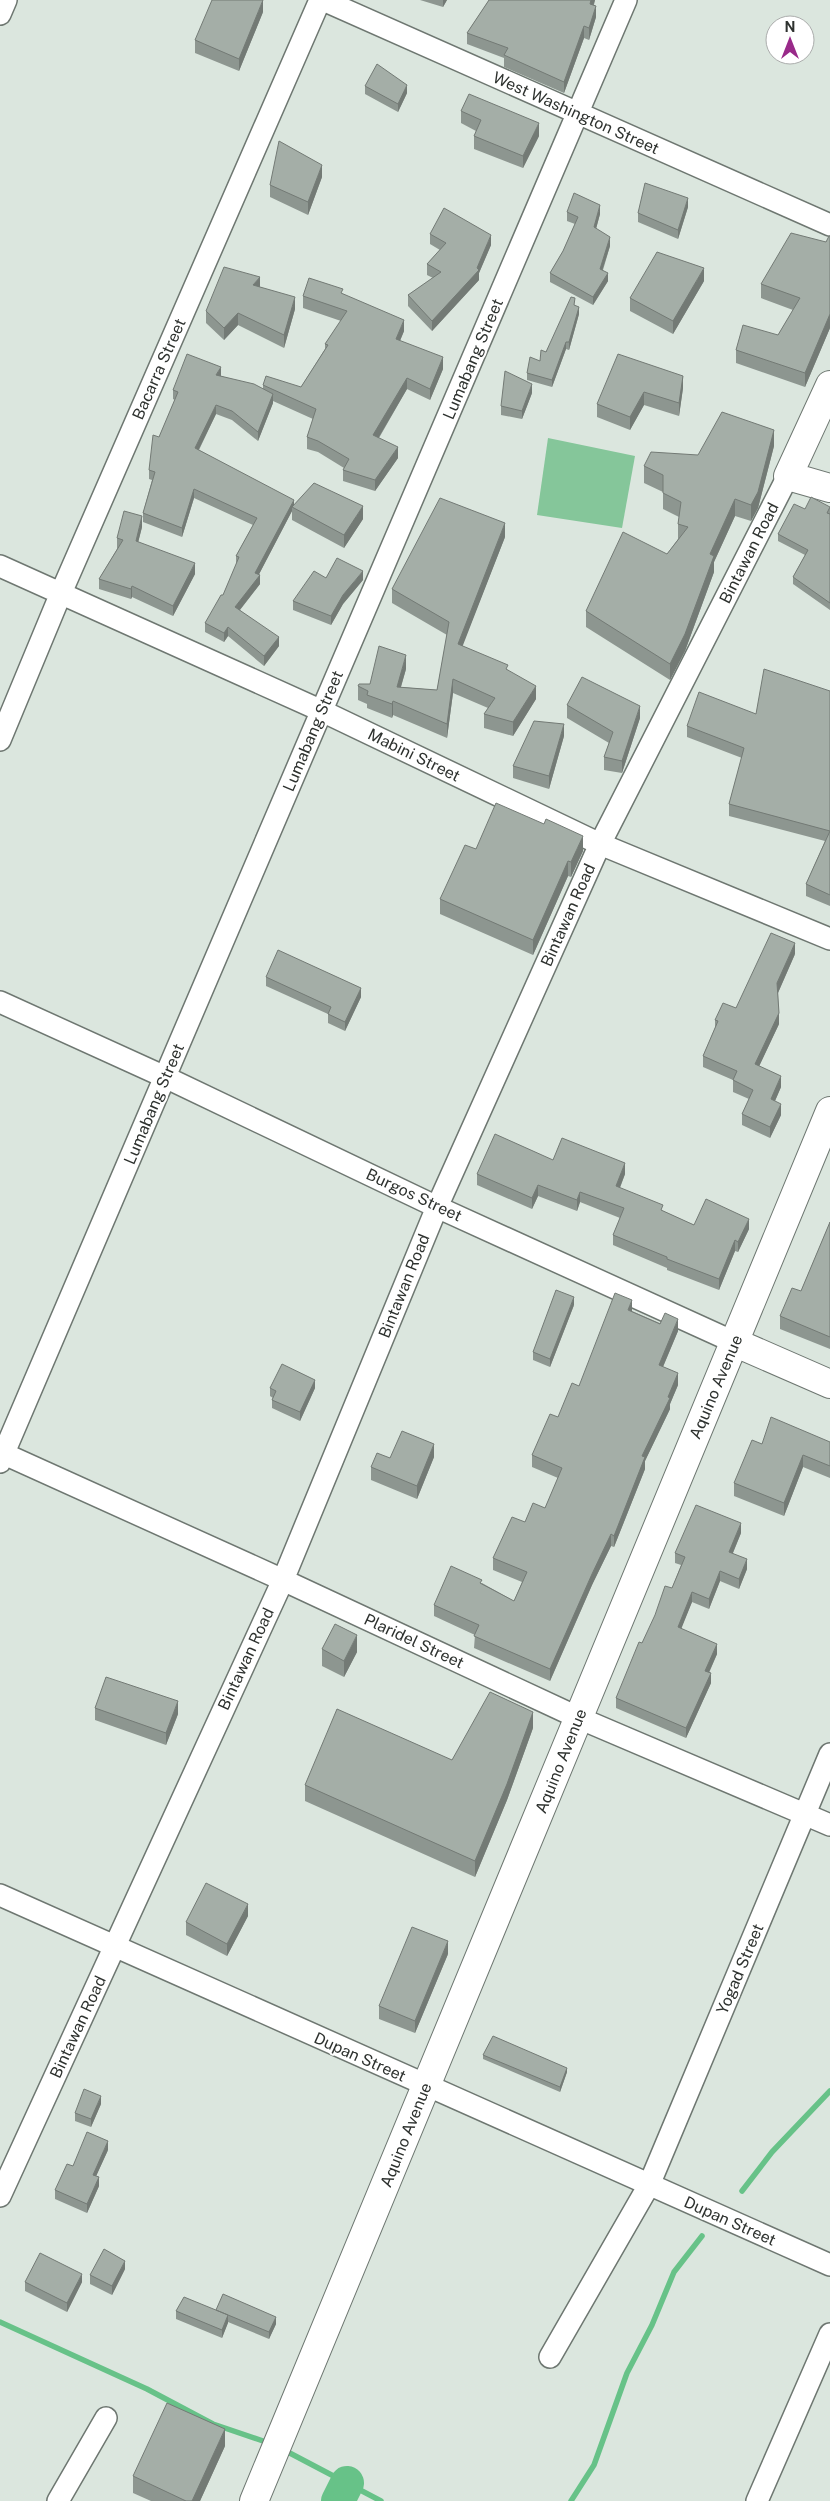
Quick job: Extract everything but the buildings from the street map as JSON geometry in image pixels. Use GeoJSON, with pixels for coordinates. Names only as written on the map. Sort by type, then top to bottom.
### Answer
{"type":"FeatureCollection","features":[{"type":"Feature","properties":{"kind":"main road","name":"Bintawan Road"},"geometry":{"type":"LineString","coordinates":[[788,476],[830,385]]}},
{"type":"Feature","properties":{"kind":"main road"},"geometry":{"type":"LineString","coordinates":[[788,476],[830,488]]}},
{"type":"Feature","properties":{"kind":"main road","name":"Aquino Avenue"},"geometry":{"type":"LineString","coordinates":[[254,2501],[579,1718],[675,1481],[736,1343],[830,1111]]}},
{"type":"Feature","properties":{"kind":"main road","name":"Burgos Street"},"geometry":{"type":"LineString","coordinates":[[736,1343],[830,1384]]}},
{"type":"Feature","properties":{"kind":"street"},"geometry":{"type":"LineString","coordinates":[[0,14],[6,0]]}},
{"type":"Feature","properties":{"kind":"street","name":"West Washington Street"},"geometry":{"type":"LineString","coordinates":[[322,0],[830,225]]}},
{"type":"Feature","properties":{"kind":"street","name":"Bacarra Street"},"geometry":{"type":"LineString","coordinates":[[0,740],[61,593],[322,0]]}},
{"type":"Feature","properties":{"kind":"street","name":"Lumabang Street"},"geometry":{"type":"LineString","coordinates":[[1,1456],[626,0]]}},
{"type":"Feature","properties":{"kind":"street","name":"Bintawan Road"},"geometry":{"type":"LineString","coordinates":[[0,2196],[283,1580],[437,1207],[600,844],[788,476]]}},
{"type":"Feature","properties":{"kind":"street","name":"Mabini Street"},"geometry":{"type":"LineString","coordinates":[[0,566],[322,711],[600,844],[830,939]]}},
{"type":"Feature","properties":{"kind":"street","name":"Burgos Street"},"geometry":{"type":"LineString","coordinates":[[0,1002],[165,1077],[437,1207],[736,1343]]}},
{"type":"Feature","properties":{"kind":"street","name":"Plaridel Street"},"geometry":{"type":"LineString","coordinates":[[1,1456],[283,1580],[579,1718],[830,1825]]}},
{"type":"Feature","properties":{"kind":"street","name":"Yogad Street"},"geometry":{"type":"LineString","coordinates":[[550,2357],[648,2185],[830,1754]]}},
{"type":"Feature","properties":{"kind":"street","name":"Dupan Street"},"geometry":{"type":"LineString","coordinates":[[0,1895],[426,2087],[830,2265]]}},
{"type":"Feature","properties":{"kind":"street"},"geometry":{"type":"LineString","coordinates":[[757,2501],[830,2334]]}},
{"type":"Feature","properties":{"kind":"street"},"geometry":{"type":"LineString","coordinates":[[58,2501],[106,2418]]}},
{"type":"Feature","properties":{"kind":"green space"},"geometry":{"type":"Polygon","coordinates":[[[548,438],[635,456],[622,528],[537,515],[548,438]]]}},
{"type":"Feature","properties":{"kind":"waterway"},"geometry":{"type":"LineString","coordinates":[[742,2191],[772,2152],[830,2091]]}},
{"type":"Feature","properties":{"kind":"waterway"},"geometry":{"type":"LineString","coordinates":[[571,2501],[594,2465],[627,2373],[652,2325],[674,2272],[702,2236]]}},
{"type":"Feature","properties":{"kind":"waterway"},"geometry":{"type":"LineString","coordinates":[[0,2322],[147,2389],[213,2424],[269,2443]]}},
{"type":"Feature","properties":{"kind":"waterway"},"geometry":{"type":"LineString","coordinates":[[284,2450],[381,2501]]}},
{"type":"Feature","properties":{"kind":"waterway"},"geometry":{"type":"LineString","coordinates":[[338,2501],[347,2483]]}}]}
